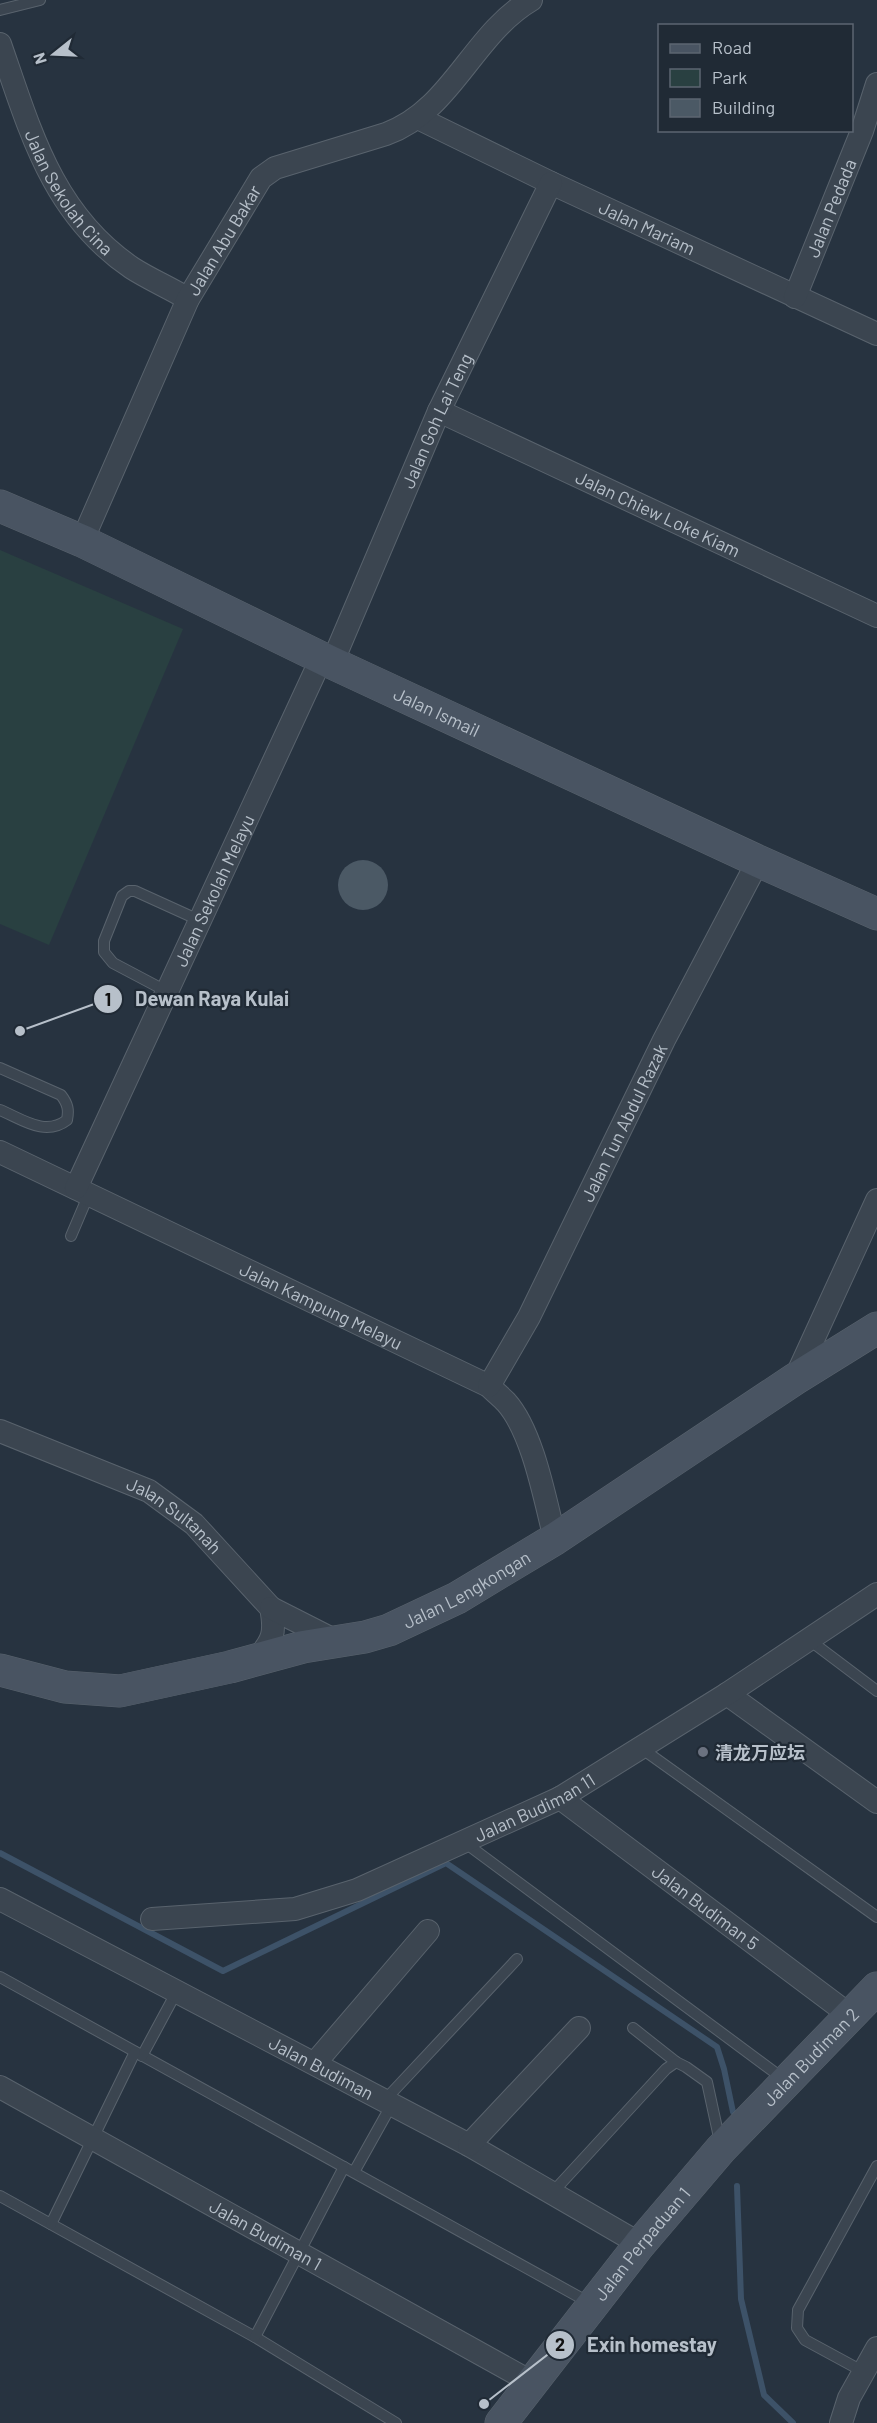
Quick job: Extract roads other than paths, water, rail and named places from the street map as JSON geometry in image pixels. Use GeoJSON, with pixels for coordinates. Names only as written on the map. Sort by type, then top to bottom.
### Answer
{"type":"FeatureCollection","features":[{"type":"Feature","properties":{"kind":"street","name":"Jalan Abu Bakar"},"geometry":{"type":"LineString","coordinates":[[82,541],[188,299],[261,178],[275,168],[386,134],[418,118],[500,23],[513,11],[531,0]]}},
{"type":"Feature","properties":{"kind":"street","name":"Jalan Sekolah Cina"},"geometry":{"type":"LineString","coordinates":[[0,44],[33,138],[62,197],[94,234],[132,268],[188,299]]}},
{"type":"Feature","properties":{"kind":"street","name":"Jalan Pedada"},"geometry":{"type":"LineString","coordinates":[[795,297],[862,131],[877,84]]}},
{"type":"Feature","properties":{"kind":"street","name":"Jalan Mariam"},"geometry":{"type":"LineString","coordinates":[[418,118],[550,183],[877,334]]}},
{"type":"Feature","properties":{"kind":"street","name":"Jalan Goh Lai Teng"},"geometry":{"type":"LineString","coordinates":[[327,660],[440,411],[550,183]]}},
{"type":"Feature","properties":{"kind":"street","name":"Jalan Chiew Loke Kiam"},"geometry":{"type":"LineString","coordinates":[[440,411],[877,616]]}},
{"type":"Feature","properties":{"kind":"street","name":"Jalan Ismail"},"geometry":{"type":"LineString","coordinates":[[0,506],[82,541],[327,660],[877,914]]}},
{"type":"Feature","properties":{"kind":"street","name":"Jalan Sekolah Melayu"},"geometry":{"type":"LineString","coordinates":[[82,1192],[166,991],[327,660]]}},
{"type":"Feature","properties":{"kind":"street","name":"Jalan Tun Abdul Razak"},"geometry":{"type":"LineString","coordinates":[[489,1386],[529,1317],[664,1040],[758,861]]}},
{"type":"Feature","properties":{"kind":"street","name":"Jalan Kampung Melayu"},"geometry":{"type":"LineString","coordinates":[[0,1152],[489,1386],[508,1404],[534,1458],[555,1539]]}},
{"type":"Feature","properties":{"kind":"street"},"geometry":{"type":"LineString","coordinates":[[795,1379],[877,1200]]}},
{"type":"Feature","properties":{"kind":"street","name":"Jalan Lengkongan"},"geometry":{"type":"LineString","coordinates":[[0,1670],[65,1687],[120,1691],[303,1647],[389,1630],[457,1598],[555,1539],[795,1379],[877,1328]]}},
{"type":"Feature","properties":{"kind":"street","name":"Jalan Sultanah"},"geometry":{"type":"LineString","coordinates":[[0,1431],[149,1491],[194,1524],[271,1608]]}},
{"type":"Feature","properties":{"kind":"street","name":"Jalan Budiman 11"},"geometry":{"type":"LineString","coordinates":[[152,1919],[295,1909],[357,1890],[560,1798],[727,1694],[877,1594]]}},
{"type":"Feature","properties":{"kind":"street"},"geometry":{"type":"LineString","coordinates":[[271,1608],[336,1641]]}},
{"type":"Feature","properties":{"kind":"street"},"geometry":{"type":"LineString","coordinates":[[256,1660],[267,1648],[272,1638],[275,1625],[271,1608]]}},
{"type":"Feature","properties":{"kind":"street"},"geometry":{"type":"LineString","coordinates":[[727,1694],[877,1802]]}},
{"type":"Feature","properties":{"kind":"street","name":"Jalan Budiman 5"},"geometry":{"type":"LineString","coordinates":[[560,1798],[868,2002]]}},
{"type":"Feature","properties":{"kind":"street","name":"Jalan Budiman"},"geometry":{"type":"LineString","coordinates":[[0,1899],[469,2145],[640,2244]]}},
{"type":"Feature","properties":{"kind":"street"},"geometry":{"type":"LineString","coordinates":[[315,2063],[428,1931]]}},
{"type":"Feature","properties":{"kind":"street","name":"Jalan Budiman 2"},"geometry":{"type":"LineString","coordinates":[[744,2127],[868,2002]]}},
{"type":"Feature","properties":{"kind":"street"},"geometry":{"type":"LineString","coordinates":[[469,2145],[579,2028]]}},
{"type":"Feature","properties":{"kind":"street","name":"Jalan Budiman 1"},"geometry":{"type":"LineString","coordinates":[[0,2086],[533,2384]]}},
{"type":"Feature","properties":{"kind":"street","name":"Jalan Perpaduan 1"},"geometry":{"type":"LineString","coordinates":[[501,2423],[640,2244],[722,2149],[744,2127]]}},
{"type":"Feature","properties":{"kind":"street"},"geometry":{"type":"LineString","coordinates":[[842,2423],[849,2398],[877,2348]]}},
{"type":"Feature","properties":{"kind":"lane"},"geometry":{"type":"LineString","coordinates":[[0,10],[40,0]]}},
{"type":"Feature","properties":{"kind":"lane"},"geometry":{"type":"LineString","coordinates":[[166,991],[113,963],[104,952],[104,941],[122,896],[129,891],[135,891],[201,922]]}},
{"type":"Feature","properties":{"kind":"lane"},"geometry":{"type":"LineString","coordinates":[[0,1068],[61,1095],[69,1111],[67,1120],[58,1127],[42,1128],[0,1110]]}},
{"type":"Feature","properties":{"kind":"lane"},"geometry":{"type":"LineString","coordinates":[[71,1236],[82,1192]]}},
{"type":"Feature","properties":{"kind":"lane"},"geometry":{"type":"LineString","coordinates":[[808,1640],[877,1691]]}},
{"type":"Feature","properties":{"kind":"lane"},"geometry":{"type":"LineString","coordinates":[[640,1748],[877,1917]]}},
{"type":"Feature","properties":{"kind":"lane"},"geometry":{"type":"LineString","coordinates":[[464,1842],[787,2082]]}},
{"type":"Feature","properties":{"kind":"lane"},"geometry":{"type":"LineString","coordinates":[[255,2337],[299,2253],[388,2102],[517,1959]]}},
{"type":"Feature","properties":{"kind":"lane"},"geometry":{"type":"LineString","coordinates":[[0,1977],[593,2305]]}},
{"type":"Feature","properties":{"kind":"lane"},"geometry":{"type":"LineString","coordinates":[[51,2224],[138,2054],[177,1991]]}},
{"type":"Feature","properties":{"kind":"lane"},"geometry":{"type":"LineString","coordinates":[[633,2028],[676,2062],[707,2082],[722,2149]]}},
{"type":"Feature","properties":{"kind":"lane"},"geometry":{"type":"LineString","coordinates":[[552,2193],[666,2069],[676,2062]]}},
{"type":"Feature","properties":{"kind":"lane"},"geometry":{"type":"LineString","coordinates":[[864,2372],[805,2340],[797,2328],[798,2310],[877,2166]]}},
{"type":"Feature","properties":{"kind":"lane"},"geometry":{"type":"LineString","coordinates":[[0,2196],[255,2337],[396,2423]]}},
{"type":"Feature","properties":{"kind":"waterway"},"geometry":{"type":"LineString","coordinates":[[0,1853],[223,1971],[446,1863],[717,2047],[733,2112]]}},
{"type":"Feature","properties":{"kind":"waterway"},"geometry":{"type":"LineString","coordinates":[[737,2186],[741,2299],[764,2395],[793,2423]]}},
{"type":"Feature","properties":{"kind":"place","name":"Dewan Raya Kulai"},"geometry":{"type":"Point","coordinates":[20,1031]}},
{"type":"Feature","properties":{"kind":"place","name":"清龙万应坛"},"geometry":{"type":"Point","coordinates":[703,1752]}},
{"type":"Feature","properties":{"kind":"place","name":"Exin homestay"},"geometry":{"type":"Point","coordinates":[484,2404]}}]}
